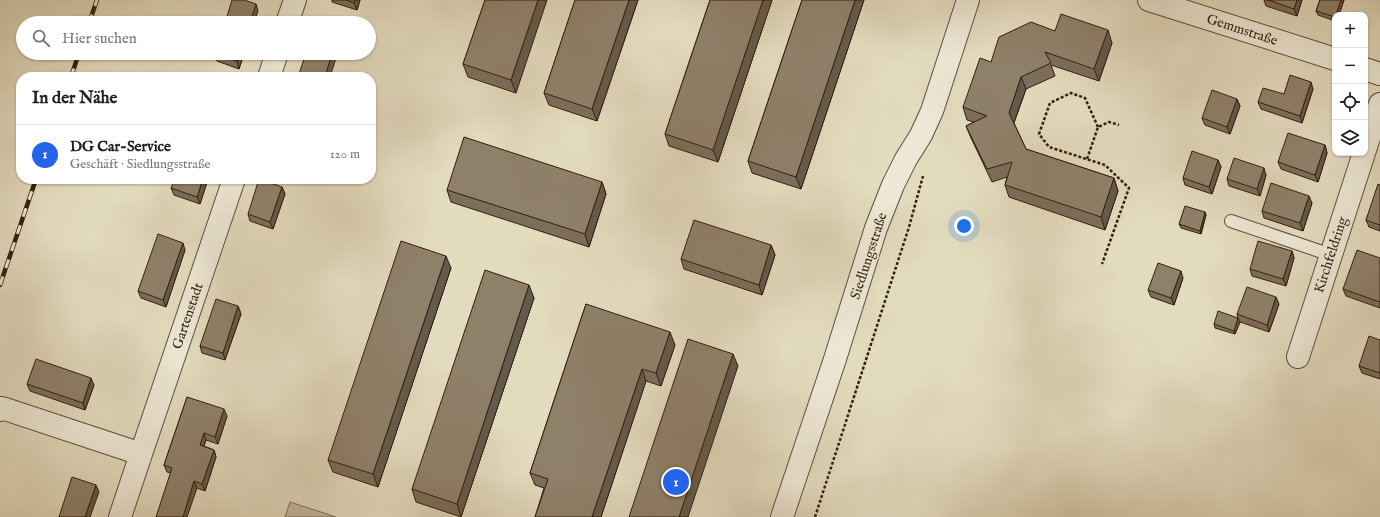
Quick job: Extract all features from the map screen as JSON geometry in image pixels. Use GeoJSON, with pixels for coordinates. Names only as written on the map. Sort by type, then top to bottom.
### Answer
{"type":"FeatureCollection","features":[{"type":"Feature","properties":{"kind":"street"},"geometry":{"type":"LineString","coordinates":[[289,16],[295,0]]}},
{"type":"Feature","properties":{"kind":"street","name":"Siedlungsstraße"},"geometry":{"type":"LineString","coordinates":[[782,517],[835,359],[876,228],[893,185],[906,159],[921,135],[932,111],[968,0]]}},
{"type":"Feature","properties":{"kind":"street","name":"Gemmstraße"},"geometry":{"type":"LineString","coordinates":[[1149,0],[1332,58]]}},
{"type":"Feature","properties":{"kind":"street"},"geometry":{"type":"LineString","coordinates":[[271,72],[275,60]]}},
{"type":"Feature","properties":{"kind":"street"},"geometry":{"type":"LineString","coordinates":[[1368,70],[1380,74]]}},
{"type":"Feature","properties":{"kind":"street","name":"Kirchfeldring"},"geometry":{"type":"LineString","coordinates":[[1368,142],[1380,104]]}},
{"type":"Feature","properties":{"kind":"street","name":"Kirchfeldring"},"geometry":{"type":"LineString","coordinates":[[1298,357],[1364,156]]}},
{"type":"Feature","properties":{"kind":"street","name":"Gartenstadt"},"geometry":{"type":"LineString","coordinates":[[120,517],[232,184]]}},
{"type":"Feature","properties":{"kind":"street"},"geometry":{"type":"LineString","coordinates":[[0,410],[2,408],[141,454]]}},
{"type":"Feature","properties":{"kind":"lane"},"geometry":{"type":"LineString","coordinates":[[1232,221],[1331,255]]}},
{"type":"Feature","properties":{"kind":"path"},"geometry":{"type":"LineString","coordinates":[[1087,159],[1098,127],[1085,98],[1071,93],[1050,103],[1039,134],[1049,147],[1105,165],[1129,188],[1102,264]]}},
{"type":"Feature","properties":{"kind":"path"},"geometry":{"type":"LineString","coordinates":[[1098,127],[1109,122],[1119,125]]}},
{"type":"Feature","properties":{"kind":"path"},"geometry":{"type":"LineString","coordinates":[[815,517],[909,227],[924,172]]}},
{"type":"Feature","properties":{"kind":"shaded area"},"geometry":{"type":"Polygon","coordinates":[[[290,502],[336,517],[285,517],[290,502]]]}},
{"type":"Feature","properties":{"kind":"building"},"geometry":{"type":"Polygon","coordinates":[[[232,0],[244,0],[256,4],[252,16],[227,16],[232,0]]]}},
{"type":"Feature","properties":{"kind":"building"},"geometry":{"type":"Polygon","coordinates":[[[346,0],[355,0],[354,3],[346,0]]]}},
{"type":"Feature","properties":{"kind":"building"},"geometry":{"type":"Polygon","coordinates":[[[485,0],[538,0],[511,80],[463,64],[485,0]]]}},
{"type":"Feature","properties":{"kind":"building"},"geometry":{"type":"Polygon","coordinates":[[[575,0],[629,0],[592,109],[544,93],[575,0]]]}},
{"type":"Feature","properties":{"kind":"building"},"geometry":{"type":"Polygon","coordinates":[[[710,0],[763,0],[713,150],[665,134],[710,0]]]}},
{"type":"Feature","properties":{"kind":"building"},"geometry":{"type":"Polygon","coordinates":[[[802,0],[855,0],[796,177],[748,161],[802,0]]]}},
{"type":"Feature","properties":{"kind":"building"},"geometry":{"type":"Polygon","coordinates":[[[1268,0],[1297,0],[1294,9],[1268,0]]]}},
{"type":"Feature","properties":{"kind":"building"},"geometry":{"type":"Polygon","coordinates":[[[1320,0],[1341,0],[1337,12],[1332,12],[1332,16],[1316,11],[1320,0]]]}},
{"type":"Feature","properties":{"kind":"building"},"geometry":{"type":"Polygon","coordinates":[[[1061,14],[1108,30],[1094,69],[1045,52],[1051,63],[1021,77],[1009,113],[1026,149],[1114,178],[1101,217],[1005,185],[1012,162],[987,169],[966,126],[987,116],[963,107],[980,58],[991,62],[999,37],[1031,22],[1055,31],[1061,14]]]}},
{"type":"Feature","properties":{"kind":"building"},"geometry":{"type":"Polygon","coordinates":[[[304,60],[330,60],[326,72],[300,72],[304,60]]]}},
{"type":"Feature","properties":{"kind":"building"},"geometry":{"type":"Polygon","coordinates":[[[1290,75],[1311,82],[1300,116],[1258,102],[1263,88],[1284,94],[1290,75]]]}},
{"type":"Feature","properties":{"kind":"building"},"geometry":{"type":"Polygon","coordinates":[[[1212,90],[1237,99],[1227,127],[1202,118],[1212,90]]]}},
{"type":"Feature","properties":{"kind":"building"},"geometry":{"type":"Polygon","coordinates":[[[1288,133],[1325,145],[1315,175],[1278,162],[1288,133]]]}},
{"type":"Feature","properties":{"kind":"building"},"geometry":{"type":"Polygon","coordinates":[[[464,137],[602,182],[585,234],[447,190],[464,137]]]}},
{"type":"Feature","properties":{"kind":"building"},"geometry":{"type":"Polygon","coordinates":[[[1192,151],[1218,160],[1209,187],[1183,178],[1192,151]]]}},
{"type":"Feature","properties":{"kind":"building"},"geometry":{"type":"Polygon","coordinates":[[[1234,158],[1264,168],[1257,189],[1227,179],[1234,158]]]}},
{"type":"Feature","properties":{"kind":"building"},"geometry":{"type":"Polygon","coordinates":[[[1271,183],[1309,196],[1300,223],[1262,211],[1271,183]]]}},
{"type":"Feature","properties":{"kind":"building"},"geometry":{"type":"Polygon","coordinates":[[[173,184],[201,184],[197,197],[171,188],[173,184]]]}},
{"type":"Feature","properties":{"kind":"building"},"geometry":{"type":"Polygon","coordinates":[[[257,184],[273,184],[282,187],[270,222],[248,214],[257,184]]]}},
{"type":"Feature","properties":{"kind":"building"},"geometry":{"type":"Polygon","coordinates":[[[1378,184],[1380,185],[1380,225],[1366,220],[1378,184]]]}},
{"type":"Feature","properties":{"kind":"building"},"geometry":{"type":"Polygon","coordinates":[[[1185,206],[1205,212],[1200,231],[1179,224],[1185,206]]]}},
{"type":"Feature","properties":{"kind":"building"},"geometry":{"type":"Polygon","coordinates":[[[694,220],[771,245],[759,285],[681,259],[694,220]]]}},
{"type":"Feature","properties":{"kind":"building"},"geometry":{"type":"Polygon","coordinates":[[[158,234],[183,243],[163,300],[138,291],[158,234]]]}},
{"type":"Feature","properties":{"kind":"building"},"geometry":{"type":"Polygon","coordinates":[[[401,241],[446,256],[373,474],[328,460],[401,241]]]}},
{"type":"Feature","properties":{"kind":"building"},"geometry":{"type":"Polygon","coordinates":[[[1258,241],[1292,251],[1283,279],[1250,269],[1258,241]]]}},
{"type":"Feature","properties":{"kind":"building"},"geometry":{"type":"Polygon","coordinates":[[[1357,250],[1380,258],[1380,302],[1343,289],[1357,250]]]}},
{"type":"Feature","properties":{"kind":"building"},"geometry":{"type":"Polygon","coordinates":[[[1158,263],[1181,271],[1171,298],[1148,290],[1158,263]]]}},
{"type":"Feature","properties":{"kind":"building"},"geometry":{"type":"Polygon","coordinates":[[[485,270],[529,285],[457,504],[412,489],[485,270]]]}},
{"type":"Feature","properties":{"kind":"building"},"geometry":{"type":"Polygon","coordinates":[[[1247,287],[1276,297],[1267,325],[1237,314],[1247,287]]]}},
{"type":"Feature","properties":{"kind":"building"},"geometry":{"type":"Polygon","coordinates":[[[216,299],[238,306],[223,353],[200,346],[216,299]]]}},
{"type":"Feature","properties":{"kind":"building"},"geometry":{"type":"Polygon","coordinates":[[[586,304],[670,332],[656,373],[642,369],[592,517],[535,517],[548,479],[530,473],[586,304]]]}},
{"type":"Feature","properties":{"kind":"building"},"geometry":{"type":"Polygon","coordinates":[[[1218,311],[1238,318],[1234,331],[1214,324],[1218,311]]]}},
{"type":"Feature","properties":{"kind":"building"},"geometry":{"type":"Polygon","coordinates":[[[1369,336],[1380,340],[1380,373],[1359,366],[1369,336]]]}},
{"type":"Feature","properties":{"kind":"building"},"geometry":{"type":"Polygon","coordinates":[[[688,339],[733,354],[679,517],[629,517],[688,339]]]}},
{"type":"Feature","properties":{"kind":"building"},"geometry":{"type":"Polygon","coordinates":[[[36,359],[91,378],[83,403],[27,384],[36,359]]]}},
{"type":"Feature","properties":{"kind":"building"},"geometry":{"type":"Polygon","coordinates":[[[187,397],[224,409],[215,437],[204,433],[200,445],[214,450],[202,484],[194,481],[183,517],[156,517],[172,468],[164,465],[187,397]]]}},
{"type":"Feature","properties":{"kind":"building"},"geometry":{"type":"Polygon","coordinates":[[[72,477],[96,485],[85,517],[59,517],[72,477]]]}},
{"type":"Feature","properties":{"kind":"railway"},"geometry":{"type":"LineString","coordinates":[[91,16],[97,0]]}},
{"type":"Feature","properties":{"kind":"railway"},"geometry":{"type":"LineString","coordinates":[[73,72],[77,60]]}},
{"type":"Feature","properties":{"kind":"railway"},"geometry":{"type":"LineString","coordinates":[[0,285],[34,184]]}},
{"type":"Feature","properties":{"kind":"place","name":"DG Car-Service"},"geometry":{"type":"Point","coordinates":[676,482]}}]}
